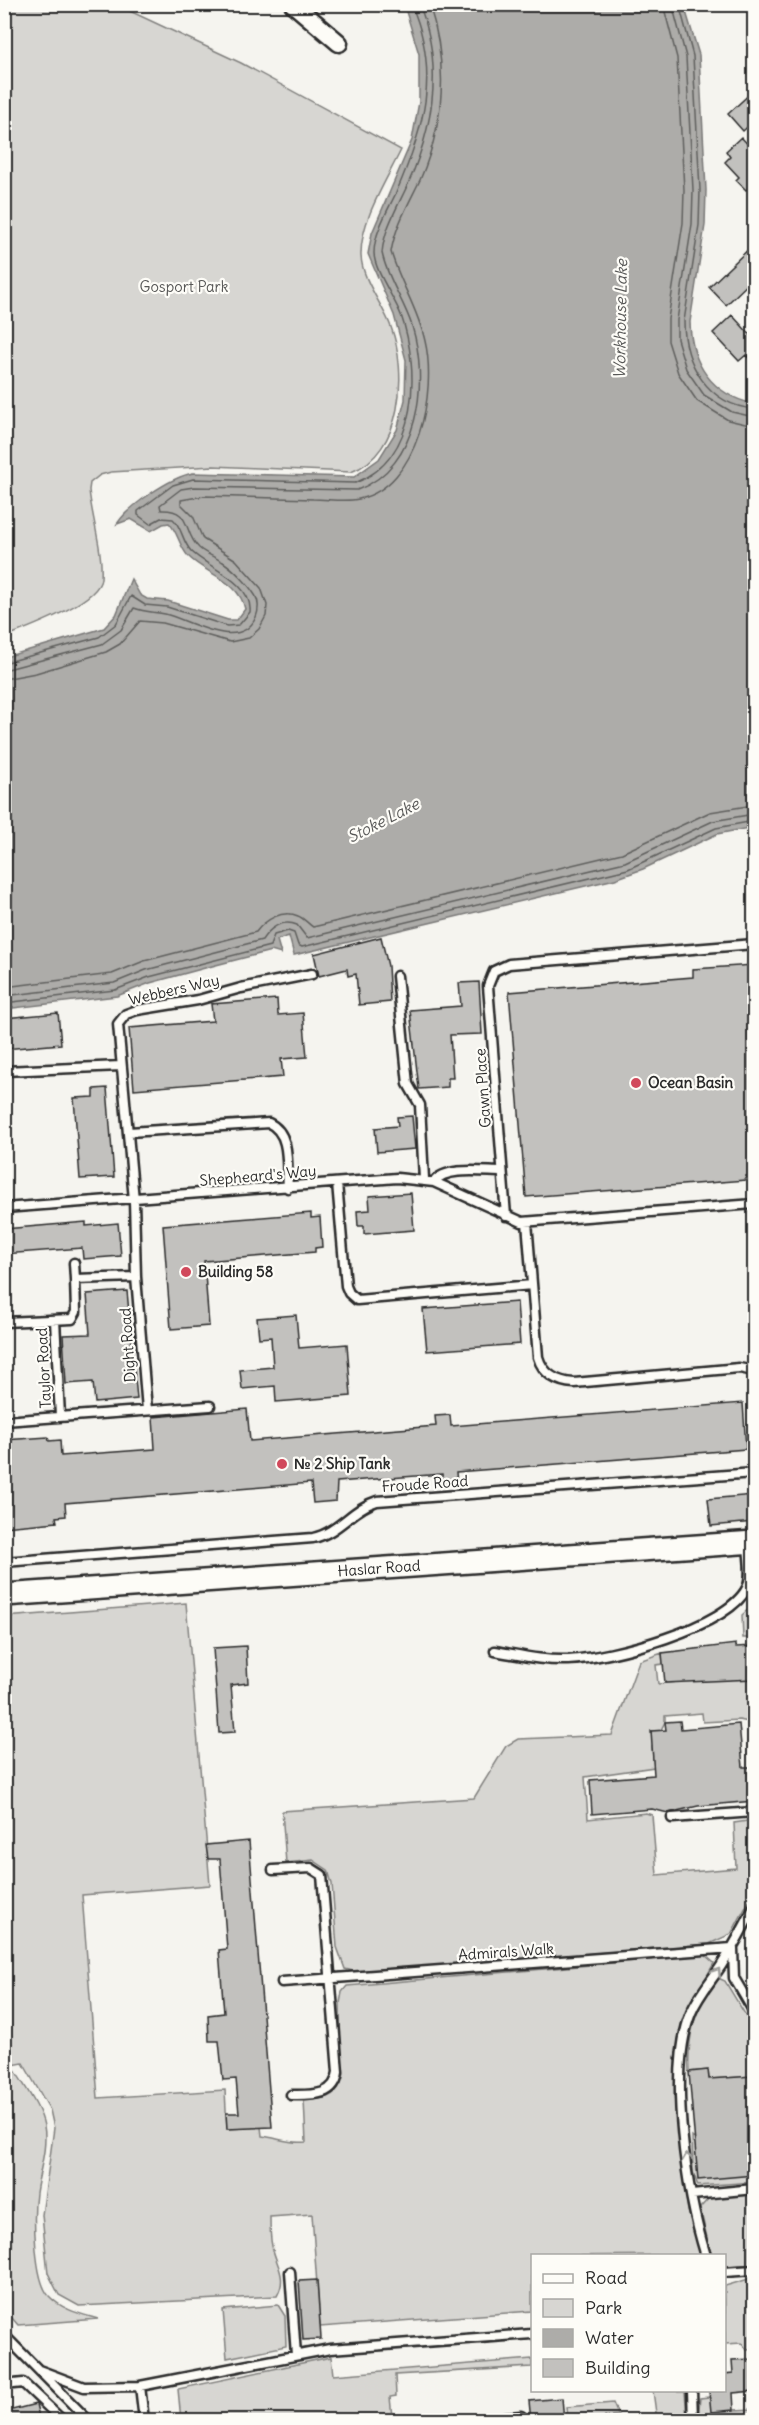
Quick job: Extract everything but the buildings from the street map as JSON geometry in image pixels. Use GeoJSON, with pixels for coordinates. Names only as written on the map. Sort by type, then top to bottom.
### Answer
{"type":"FeatureCollection","features":[{"type":"Feature","properties":{"kind":"street"},"geometry":{"type":"LineString","coordinates":[[293,4],[339,43]]}},
{"type":"Feature","properties":{"kind":"street","name":"Haslar Road"},"geometry":{"type":"LineString","coordinates":[[4,1595],[751,1542]]}},
{"type":"Feature","properties":{"kind":"lane","name":"Gawn Place"},"geometry":{"type":"LineString","coordinates":[[506,1216],[488,986],[494,971],[509,964],[754,944]]}},
{"type":"Feature","properties":{"kind":"lane","name":"Webbers Way"},"geometry":{"type":"LineString","coordinates":[[134,1200],[118,1024],[129,1013],[312,974]]}},
{"type":"Feature","properties":{"kind":"lane"},"geometry":{"type":"LineString","coordinates":[[397,976],[408,1084],[420,1105],[424,1179]]}},
{"type":"Feature","properties":{"kind":"lane"},"geometry":{"type":"LineString","coordinates":[[4,1071],[121,1066]]}},
{"type":"Feature","properties":{"kind":"lane"},"geometry":{"type":"LineString","coordinates":[[129,1132],[269,1123],[279,1129],[284,1138],[288,1188]]}},
{"type":"Feature","properties":{"kind":"lane"},"geometry":{"type":"LineString","coordinates":[[434,1182],[439,1177],[451,1174],[502,1172]]}},
{"type":"Feature","properties":{"kind":"lane","name":"Shepheard's Way"},"geometry":{"type":"LineString","coordinates":[[4,1208],[134,1200],[397,1178],[424,1179],[434,1182],[506,1216]]}},
{"type":"Feature","properties":{"kind":"lane"},"geometry":{"type":"LineString","coordinates":[[337,1183],[346,1286],[348,1293],[357,1300],[532,1285]]}},
{"type":"Feature","properties":{"kind":"lane","name":"Dight Road"},"geometry":{"type":"LineString","coordinates":[[134,1200],[136,1277],[147,1410]]}},
{"type":"Feature","properties":{"kind":"lane"},"geometry":{"type":"LineString","coordinates":[[506,1216],[527,1222],[754,1204]]}},
{"type":"Feature","properties":{"kind":"lane"},"geometry":{"type":"LineString","coordinates":[[527,1222],[539,1362],[559,1381],[574,1383],[739,1368],[754,1371]]}},
{"type":"Feature","properties":{"kind":"lane"},"geometry":{"type":"LineString","coordinates":[[4,1322],[69,1320],[75,1315],[74,1263]]}},
{"type":"Feature","properties":{"kind":"lane"},"geometry":{"type":"LineString","coordinates":[[75,1279],[136,1277]]}},
{"type":"Feature","properties":{"kind":"lane","name":"Taylor Road"},"geometry":{"type":"LineString","coordinates":[[55,1320],[60,1416]]}},
{"type":"Feature","properties":{"kind":"lane","name":"Taylor Road"},"geometry":{"type":"LineString","coordinates":[[4,1421],[210,1406]]}},
{"type":"Feature","properties":{"kind":"lane","name":"Froude Road"},"geometry":{"type":"LineString","coordinates":[[4,1562],[313,1538],[328,1533],[366,1505],[381,1500],[753,1473]]}},
{"type":"Feature","properties":{"kind":"lane"},"geometry":{"type":"LineString","coordinates":[[495,1651],[548,1659],[582,1658],[644,1645],[714,1619],[731,1606],[748,1587],[751,1542]]}},
{"type":"Feature","properties":{"kind":"lane"},"geometry":{"type":"LineString","coordinates":[[672,1818],[754,1812]]}},
{"type":"Feature","properties":{"kind":"lane"},"geometry":{"type":"LineString","coordinates":[[273,1870],[311,1868],[322,1875],[338,2072],[337,2080],[331,2089],[324,2093],[291,2095]]}},
{"type":"Feature","properties":{"kind":"lane"},"geometry":{"type":"LineString","coordinates":[[705,2254],[696,2225],[683,2132],[681,2044],[692,2011],[732,1948],[754,1906]]}},
{"type":"Feature","properties":{"kind":"lane"},"geometry":{"type":"LineString","coordinates":[[732,1948],[734,1978],[754,2012]]}},
{"type":"Feature","properties":{"kind":"lane","name":"Admirals Walk"},"geometry":{"type":"LineString","coordinates":[[282,1982],[732,1948]]}},
{"type":"Feature","properties":{"kind":"lane"},"geometry":{"type":"LineString","coordinates":[[692,2195],[754,2188]]}},
{"type":"Feature","properties":{"kind":"lane"},"geometry":{"type":"LineString","coordinates":[[726,2272],[754,2270]]}},
{"type":"Feature","properties":{"kind":"lane"},"geometry":{"type":"LineString","coordinates":[[290,2272],[296,2355]]}},
{"type":"Feature","properties":{"kind":"lane"},"geometry":{"type":"LineString","coordinates":[[39,2370],[84,2387],[140,2386],[330,2349],[531,2334]]}},
{"type":"Feature","properties":{"kind":"lane"},"geometry":{"type":"LineString","coordinates":[[5,2336],[88,2421]]}},
{"type":"Feature","properties":{"kind":"lane"},"geometry":{"type":"LineString","coordinates":[[4,2385],[23,2383],[62,2421]]}},
{"type":"Feature","properties":{"kind":"lane"},"geometry":{"type":"LineString","coordinates":[[140,2386],[144,2421]]}},
{"type":"Feature","properties":{"kind":"lane"},"geometry":{"type":"LineString","coordinates":[[692,2392],[693,2421]]}},
{"type":"Feature","properties":{"kind":"lane"},"geometry":{"type":"LineString","coordinates":[[473,2421],[521,2416]]}},
{"type":"Feature","properties":{"kind":"green space","name":"Gosport Park"},"geometry":{"type":"Polygon","coordinates":[[[5,4],[117,5],[241,63],[401,150],[369,215],[361,256],[365,274],[391,327],[399,366],[400,388],[397,409],[391,430],[382,448],[368,462],[351,472],[213,466],[111,472],[100,475],[90,483],[89,490],[101,567],[101,578],[97,587],[75,605],[5,637],[5,4]]]}},
{"type":"Feature","properties":{"kind":"green space"},"geometry":{"type":"Polygon","coordinates":[[[186,1603],[210,1885],[82,1895],[98,2098],[225,2090],[227,2129],[261,2127],[262,2136],[288,2142],[306,2142],[304,2100],[330,2096],[335,2093],[341,2083],[340,2003],[342,1992],[347,1986],[705,1955],[714,1963],[682,2021],[675,2058],[681,2161],[688,2211],[702,2254],[531,2254],[531,2311],[320,2327],[312,2214],[270,2217],[271,2243],[281,2277],[277,2296],[79,2306],[59,2295],[48,2273],[42,2215],[54,2128],[50,2110],[23,2063],[12,2065],[39,2111],[45,2134],[35,2203],[36,2247],[40,2276],[44,2288],[54,2301],[72,2311],[98,2319],[18,2325],[5,2310],[5,1617],[186,1603]]]}},
{"type":"Feature","properties":{"kind":"green space"},"geometry":{"type":"Polygon","coordinates":[[[754,1604],[754,1638],[743,1638],[742,1615],[754,1604]]]}},
{"type":"Feature","properties":{"kind":"green space"},"geometry":{"type":"Polygon","coordinates":[[[662,1653],[663,1664],[656,1665],[658,1684],[754,1674],[754,1723],[739,1720],[703,1722],[702,1713],[665,1716],[665,1722],[652,1747],[654,1767],[585,1777],[588,1819],[646,1813],[652,1815],[657,1875],[736,1868],[734,1823],[754,1820],[754,1892],[731,1934],[709,1944],[357,1972],[345,1969],[337,1947],[332,1884],[328,1870],[313,1860],[286,1863],[282,1811],[474,1798],[506,1746],[518,1739],[612,1735],[639,1661],[662,1653]]]}},
{"type":"Feature","properties":{"kind":"green space"},"geometry":{"type":"Polygon","coordinates":[[[718,1978],[725,1981],[754,2029],[754,2076],[709,2079],[708,2070],[689,2072],[689,2046],[694,2022],[703,1999],[718,1978]]]}},
{"type":"Feature","properties":{"kind":"green space"},"geometry":{"type":"Polygon","coordinates":[[[692,2137],[716,2154],[754,2166],[754,2182],[698,2186],[693,2172],[692,2137]]]}},
{"type":"Feature","properties":{"kind":"green space"},"geometry":{"type":"Polygon","coordinates":[[[754,2194],[754,2264],[726,2266],[726,2254],[711,2254],[700,2208],[709,2198],[754,2194]]]}},
{"type":"Feature","properties":{"kind":"green space"},"geometry":{"type":"Polygon","coordinates":[[[752,2278],[754,2349],[747,2350],[742,2343],[726,2344],[726,2286],[752,2278]]]}},
{"type":"Feature","properties":{"kind":"green space"},"geometry":{"type":"Polygon","coordinates":[[[278,2305],[285,2316],[286,2346],[227,2358],[223,2310],[278,2305]]]}},
{"type":"Feature","properties":{"kind":"green space"},"geometry":{"type":"Polygon","coordinates":[[[331,2357],[333,2375],[531,2359],[531,2367],[395,2375],[396,2396],[390,2397],[392,2417],[347,2417],[334,2420],[181,2420],[178,2389],[331,2357]]]}},
{"type":"Feature","properties":{"kind":"green space"},"geometry":{"type":"Polygon","coordinates":[[[653,2392],[685,2392],[687,2420],[657,2420],[653,2392]]]}},
{"type":"Feature","properties":{"kind":"green space"},"geometry":{"type":"Polygon","coordinates":[[[709,2397],[734,2410],[754,2409],[754,2420],[698,2420],[700,2398],[709,2397]]]}},
{"type":"Feature","properties":{"kind":"green space"},"geometry":{"type":"Polygon","coordinates":[[[613,2403],[618,2415],[605,2416],[605,2420],[568,2420],[567,2407],[613,2403]]]}},
{"type":"Feature","properties":{"kind":"water"},"geometry":{"type":"Polygon","coordinates":[[[404,5],[684,5],[699,55],[706,190],[705,225],[690,322],[691,337],[700,364],[716,385],[739,400],[754,404],[754,827],[717,834],[643,869],[615,879],[294,955],[289,936],[277,940],[281,954],[271,951],[216,965],[150,983],[117,996],[5,1009],[5,657],[104,628],[116,615],[131,579],[140,595],[147,599],[168,601],[228,620],[237,620],[245,609],[242,599],[229,584],[188,556],[169,523],[151,531],[131,519],[117,524],[130,509],[162,486],[193,473],[354,477],[379,459],[397,430],[405,400],[406,360],[394,315],[368,254],[372,233],[412,140],[419,102],[419,54],[404,5]]]}},
{"type":"Feature","properties":{"kind":"place","name":"Ocean Basin"},"geometry":{"type":"Point","coordinates":[636,1083]}},
{"type":"Feature","properties":{"kind":"place","name":"Building 58"},"geometry":{"type":"Point","coordinates":[186,1272]}},
{"type":"Feature","properties":{"kind":"place","name":"№ 2 Ship Tank"},"geometry":{"type":"Point","coordinates":[282,1464]}},
{"type":"Feature","properties":{"kind":"water label","name":"Workhouse Lake"},"geometry":{"type":"Point","coordinates":[620,319]}},
{"type":"Feature","properties":{"kind":"water label","name":"Stoke Lake"},"geometry":{"type":"Point","coordinates":[383,820]}}]}
